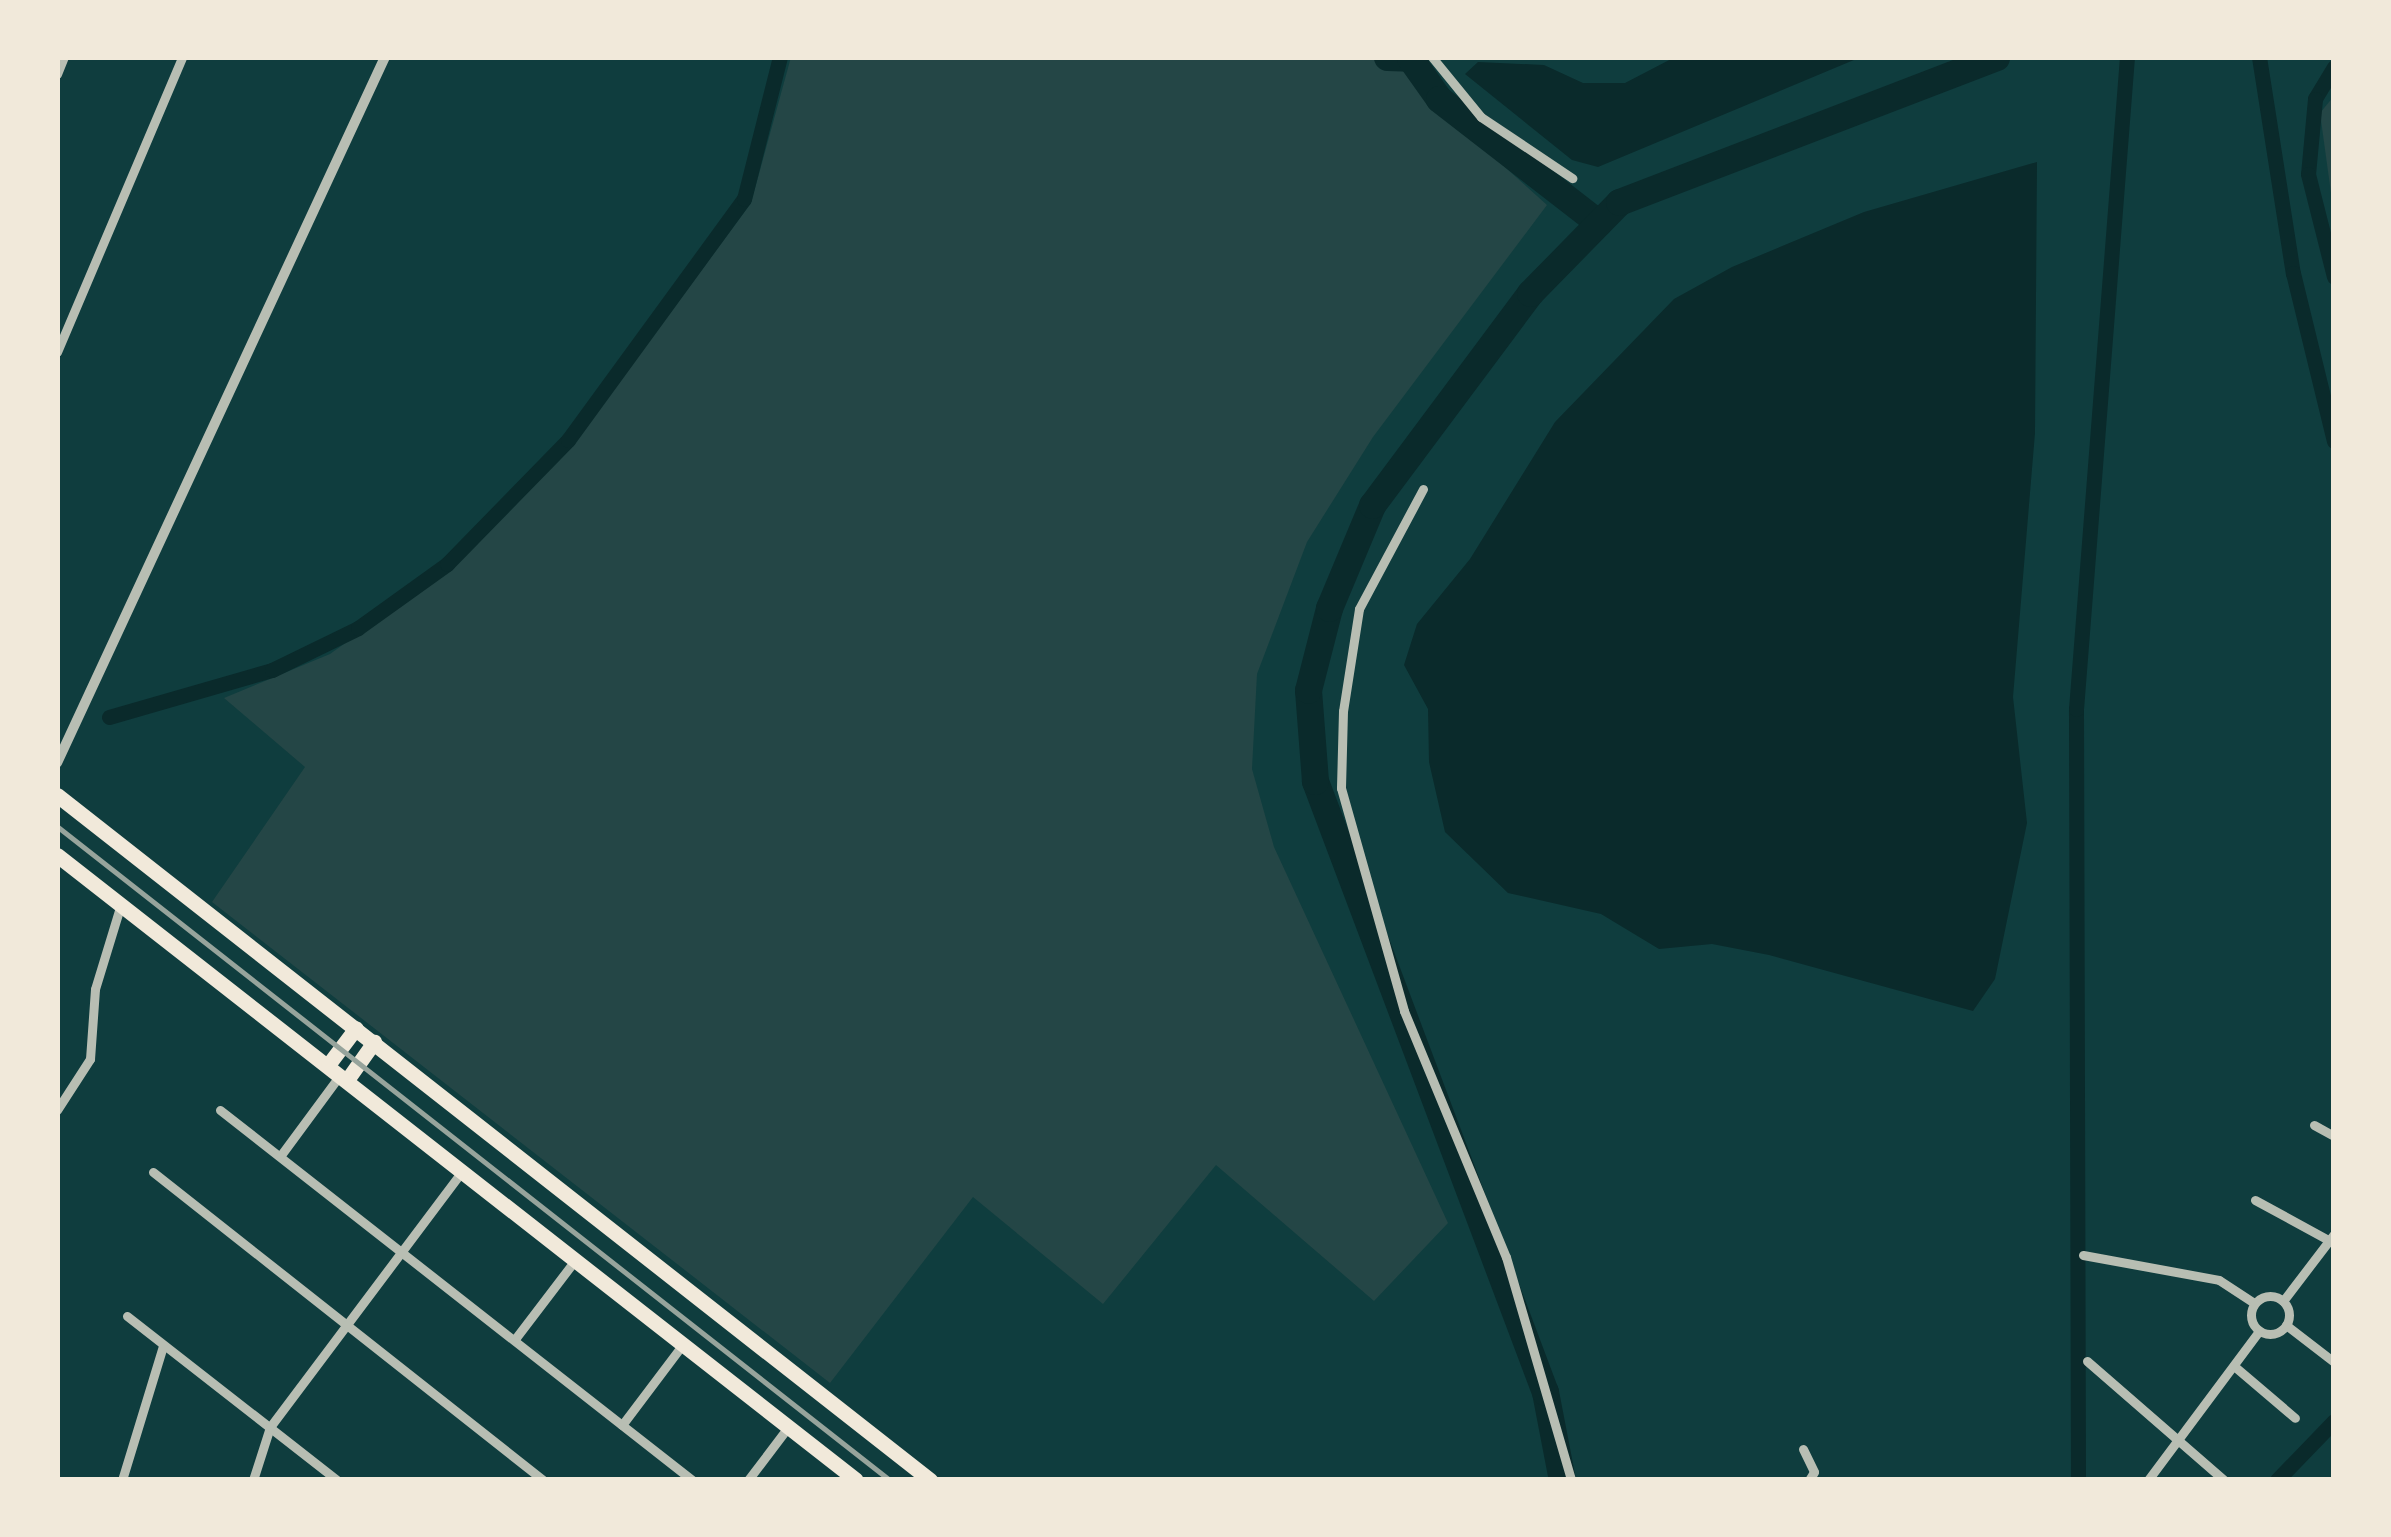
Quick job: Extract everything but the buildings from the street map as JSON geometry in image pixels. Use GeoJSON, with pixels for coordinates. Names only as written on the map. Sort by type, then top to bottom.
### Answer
{"type":"FeatureCollection","features":[{"type":"Feature","properties":{"kind":"highway"},"geometry":{"type":"LineString","coordinates":[[57,795],[929,1480]]}},
{"type":"Feature","properties":{"kind":"highway"},"geometry":{"type":"LineString","coordinates":[[57,855],[856,1480]]}},
{"type":"Feature","properties":{"kind":"highway"},"geometry":{"type":"LineString","coordinates":[[338,1074],[356,1028]]}},
{"type":"Feature","properties":{"kind":"highway"},"geometry":{"type":"LineString","coordinates":[[338,1074],[374,1042]]}},
{"type":"Feature","properties":{"kind":"street"},"geometry":{"type":"LineString","coordinates":[[57,74],[64,57]]}},
{"type":"Feature","properties":{"kind":"street"},"geometry":{"type":"LineString","coordinates":[[57,352],[182,57]]}},
{"type":"Feature","properties":{"kind":"street"},"geometry":{"type":"LineString","coordinates":[[57,763],[386,57]]}},
{"type":"Feature","properties":{"kind":"street"},"geometry":{"type":"LineString","coordinates":[[1432,57],[1481,117],[1572,178]]}},
{"type":"Feature","properties":{"kind":"street"},"geometry":{"type":"LineString","coordinates":[[1423,489],[1359,609],[1345,693],[1341,788],[1404,1010],[1501,1241],[1570,1480]]}},
{"type":"Feature","properties":{"kind":"street"},"geometry":{"type":"LineString","coordinates":[[57,1110],[90,1059],[95,989],[121,904]]}},
{"type":"Feature","properties":{"kind":"street"},"geometry":{"type":"LineString","coordinates":[[281,1155],[338,1074]]}},
{"type":"Feature","properties":{"kind":"street"},"geometry":{"type":"LineString","coordinates":[[220,1110],[692,1480]]}},
{"type":"Feature","properties":{"kind":"street"},"geometry":{"type":"LineString","coordinates":[[2314,1125],[2334,1136]]}},
{"type":"Feature","properties":{"kind":"street"},"geometry":{"type":"LineString","coordinates":[[253,1480],[270,1426],[462,1171]]}},
{"type":"Feature","properties":{"kind":"street"},"geometry":{"type":"LineString","coordinates":[[152,1172],[543,1480]]}},
{"type":"Feature","properties":{"kind":"street"},"geometry":{"type":"LineString","coordinates":[[2255,1200],[2332,1239],[2283,1301],[2286,1324],[2334,1362]]}},
{"type":"Feature","properties":{"kind":"street"},"geometry":{"type":"LineString","coordinates":[[2083,1255],[2219,1280],[2254,1303],[2259,1331]]}},
{"type":"Feature","properties":{"kind":"street"},"geometry":{"type":"LineString","coordinates":[[515,1339],[575,1259]]}},
{"type":"Feature","properties":{"kind":"street"},"geometry":{"type":"LineString","coordinates":[[2254,1303],[2271,1296],[2283,1301]]}},
{"type":"Feature","properties":{"kind":"street"},"geometry":{"type":"LineString","coordinates":[[127,1316],[337,1480]]}},
{"type":"Feature","properties":{"kind":"street"},"geometry":{"type":"LineString","coordinates":[[2148,1480],[2259,1331],[2286,1324]]}},
{"type":"Feature","properties":{"kind":"street"},"geometry":{"type":"LineString","coordinates":[[622,1425],[683,1344]]}},
{"type":"Feature","properties":{"kind":"street"},"geometry":{"type":"LineString","coordinates":[[122,1480],[163,1346]]}},
{"type":"Feature","properties":{"kind":"street"},"geometry":{"type":"LineString","coordinates":[[2087,1360],[2224,1480]]}},
{"type":"Feature","properties":{"kind":"street"},"geometry":{"type":"LineString","coordinates":[[2234,1366],[2295,1418]]}},
{"type":"Feature","properties":{"kind":"street"},"geometry":{"type":"LineString","coordinates":[[748,1480],[789,1426]]}},
{"type":"Feature","properties":{"kind":"street"},"geometry":{"type":"LineString","coordinates":[[1803,1449],[1814,1472],[1809,1480]]}},
{"type":"Feature","properties":{"kind":"shaded area"},"geometry":{"type":"Polygon","coordinates":[[[791,57],[1416,57],[1428,98],[1547,205],[1373,437],[1307,542],[1257,674],[1252,769],[1274,847],[1448,1223],[1374,1301],[1216,1165],[1103,1304],[973,1197],[830,1383],[212,902],[305,767],[224,698],[330,654],[457,563],[574,443],[751,203],[791,57]]]}},
{"type":"Feature","properties":{"kind":"shaded area"},"geometry":{"type":"Polygon","coordinates":[[[1675,57],[1861,57],[1598,167],[1572,160],[1465,74],[1478,62],[1544,65],[1583,83],[1625,83],[1675,57]]]}},
{"type":"Feature","properties":{"kind":"shaded area"},"geometry":{"type":"Polygon","coordinates":[[[2334,96],[2334,215],[2320,113],[2334,96]]]}},
{"type":"Feature","properties":{"kind":"shaded area"},"geometry":{"type":"Polygon","coordinates":[[[2037,162],[2035,433],[2013,697],[2027,823],[1995,979],[1973,1011],[1769,955],[1712,944],[1659,949],[1601,914],[1508,893],[1445,832],[1429,762],[1428,709],[1404,665],[1417,624],[1470,559],[1555,422],[1674,299],[1732,267],[1864,212],[2037,162]]]}},
{"type":"Feature","properties":{"kind":"waterway"},"geometry":{"type":"LineString","coordinates":[[109,717],[272,670],[358,628],[447,564],[568,440],[744,199],[780,57]]}},
{"type":"Feature","properties":{"kind":"waterway"},"geometry":{"type":"LineString","coordinates":[[1387,57],[1410,58],[1439,99],[1599,223]]}},
{"type":"Feature","properties":{"kind":"waterway"},"geometry":{"type":"LineString","coordinates":[[1562,1480],[1545,1392],[1315,781],[1308,690],[1329,608],[1372,505],[1530,293],[1619,202],[1996,57]]}},
{"type":"Feature","properties":{"kind":"waterway"},"geometry":{"type":"LineString","coordinates":[[2078,1480],[2076,709],[2127,57]]}},
{"type":"Feature","properties":{"kind":"waterway"},"geometry":{"type":"LineString","coordinates":[[2259,57],[2293,273],[2334,441]]}},
{"type":"Feature","properties":{"kind":"waterway"},"geometry":{"type":"LineString","coordinates":[[2334,67],[2315,99],[2308,174],[2334,277]]}},
{"type":"Feature","properties":{"kind":"waterway"},"geometry":{"type":"LineString","coordinates":[[2277,1480],[2334,1421]]}},
{"type":"Feature","properties":{"kind":"railway"},"geometry":{"type":"LineString","coordinates":[[57,826],[890,1480]]}}]}
